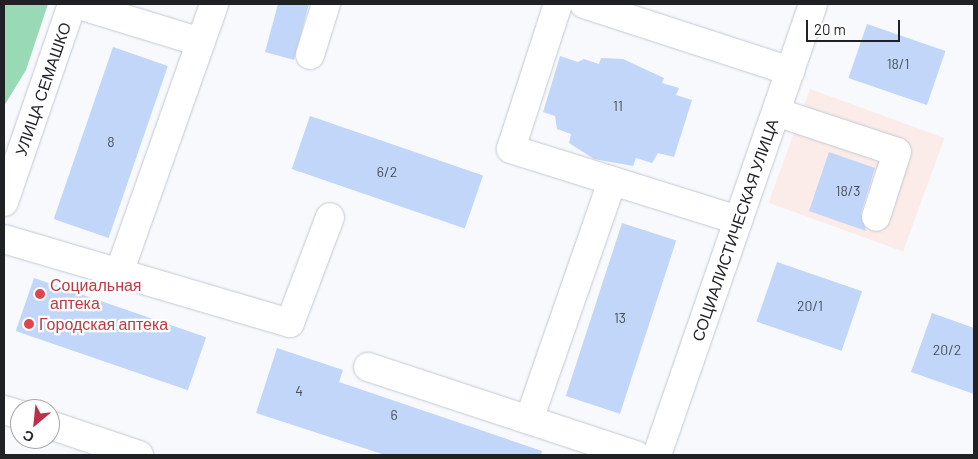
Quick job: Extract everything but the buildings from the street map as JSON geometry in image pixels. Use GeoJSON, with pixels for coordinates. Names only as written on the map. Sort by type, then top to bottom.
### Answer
{"type":"FeatureCollection","features":[{"type":"Feature","properties":{"kind":"street"},"geometry":{"type":"LineString","coordinates":[[74,4],[200,42]]}},
{"type":"Feature","properties":{"kind":"street","name":"УЛИЦА СЕМАШКО"},"geometry":{"type":"LineString","coordinates":[[4,202],[74,4]]}},
{"type":"Feature","properties":{"kind":"street"},"geometry":{"type":"LineString","coordinates":[[119,273],[214,4]]}},
{"type":"Feature","properties":{"kind":"street"},"geometry":{"type":"LineString","coordinates":[[310,55],[326,4]]}},
{"type":"Feature","properties":{"kind":"street"},"geometry":{"type":"LineString","coordinates":[[558,4],[511,149],[738,220]]}},
{"type":"Feature","properties":{"kind":"street"},"geometry":{"type":"LineString","coordinates":[[584,4],[630,11],[790,71]]}},
{"type":"Feature","properties":{"kind":"street","name":"СОЦИАЛИСТИЧЕСКАЯ УЛИЦА"},"geometry":{"type":"LineString","coordinates":[[657,455],[813,4]]}},
{"type":"Feature","properties":{"kind":"street"},"geometry":{"type":"LineString","coordinates":[[776,112],[898,152],[876,217]]}},
{"type":"Feature","properties":{"kind":"street"},"geometry":{"type":"LineString","coordinates":[[530,420],[612,181]]}},
{"type":"Feature","properties":{"kind":"street"},"geometry":{"type":"LineString","coordinates":[[4,240],[290,323],[330,217]]}},
{"type":"Feature","properties":{"kind":"street"},"geometry":{"type":"LineString","coordinates":[[368,367],[636,455]]}},
{"type":"Feature","properties":{"kind":"street"},"geometry":{"type":"LineString","coordinates":[[60,429],[132,454]]}},
{"type":"Feature","properties":{"kind":"shaded area"},"geometry":{"type":"Polygon","coordinates":[[[810,89],[944,138],[903,252],[769,203],[810,89]]]}},
{"type":"Feature","properties":{"kind":"green space"},"geometry":{"type":"Polygon","coordinates":[[[4,4],[48,4],[26,70],[4,106],[4,4]]]}},
{"type":"Feature","properties":{"kind":"place","name":"Социальная аптека"},"geometry":{"type":"Point","coordinates":[40,294]}},
{"type":"Feature","properties":{"kind":"place","name":"Городская аптека"},"geometry":{"type":"Point","coordinates":[29,324]}}]}
